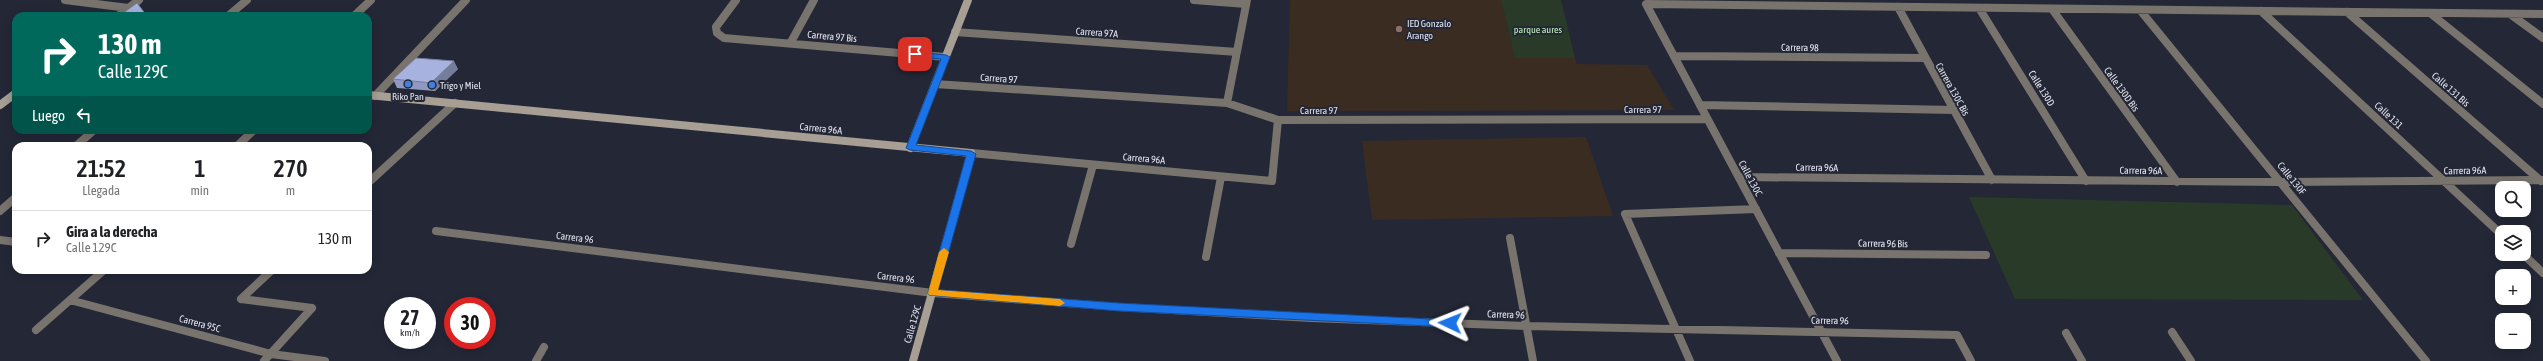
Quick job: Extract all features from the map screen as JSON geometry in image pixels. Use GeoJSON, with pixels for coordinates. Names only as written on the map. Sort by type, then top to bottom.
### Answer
{"type":"FeatureCollection","features":[{"type":"Feature","properties":{"kind":"street"},"geometry":{"type":"LineString","coordinates":[[65,0],[128,8]]}},
{"type":"Feature","properties":{"kind":"street"},"geometry":{"type":"LineString","coordinates":[[123,12],[139,0]]}},
{"type":"Feature","properties":{"kind":"street"},"geometry":{"type":"LineString","coordinates":[[233,12],[247,0]]}},
{"type":"Feature","properties":{"kind":"street"},"geometry":{"type":"LineString","coordinates":[[358,12],[371,0]]}},
{"type":"Feature","properties":{"kind":"street"},"geometry":{"type":"LineString","coordinates":[[372,95],[466,0]]}},
{"type":"Feature","properties":{"kind":"street","name":"Carrera 97 Bis"},"geometry":{"type":"LineString","coordinates":[[736,0],[716,27],[718,33],[724,38],[791,42],[946,57]]}},
{"type":"Feature","properties":{"kind":"street"},"geometry":{"type":"LineString","coordinates":[[791,42],[814,0]]}},
{"type":"Feature","properties":{"kind":"street"},"geometry":{"type":"LineString","coordinates":[[910,148],[968,0]]}},
{"type":"Feature","properties":{"kind":"street"},"geometry":{"type":"LineString","coordinates":[[1194,0],[1246,2],[1227,103]]}},
{"type":"Feature","properties":{"kind":"street","name":"Calle 130C"},"geometry":{"type":"LineString","coordinates":[[1837,361],[1646,4],[1898,7]]}},
{"type":"Feature","properties":{"kind":"street"},"geometry":{"type":"LineString","coordinates":[[1898,7],[2543,14]]}},
{"type":"Feature","properties":{"kind":"street","name":"Carrera 130C Bis"},"geometry":{"type":"LineString","coordinates":[[1898,7],[1992,180]]}},
{"type":"Feature","properties":{"kind":"street","name":"Calle 130D"},"geometry":{"type":"LineString","coordinates":[[1979,8],[2086,181]]}},
{"type":"Feature","properties":{"kind":"street","name":"Calle 130D Bis"},"geometry":{"type":"LineString","coordinates":[[2052,9],[2177,182]]}},
{"type":"Feature","properties":{"kind":"street","name":"Calle 130F"},"geometry":{"type":"LineString","coordinates":[[2140,10],[2426,361]]}},
{"type":"Feature","properties":{"kind":"street","name":"Calle 131"},"geometry":{"type":"LineString","coordinates":[[2262,11],[2495,228]]}},
{"type":"Feature","properties":{"kind":"street","name":"Calle 131 Bis"},"geometry":{"type":"LineString","coordinates":[[2347,12],[2542,181]]}},
{"type":"Feature","properties":{"kind":"street"},"geometry":{"type":"LineString","coordinates":[[2430,13],[2543,104]]}},
{"type":"Feature","properties":{"kind":"street"},"geometry":{"type":"LineString","coordinates":[[2510,14],[2543,38]]}},
{"type":"Feature","properties":{"kind":"street","name":"Carrera 97A"},"geometry":{"type":"LineString","coordinates":[[955,32],[1237,52]]}},
{"type":"Feature","properties":{"kind":"street","name":"Carrera 98"},"geometry":{"type":"LineString","coordinates":[[1674,56],[1925,58]]}},
{"type":"Feature","properties":{"kind":"street","name":"Carrera 97"},"geometry":{"type":"LineString","coordinates":[[935,84],[1227,103],[1278,120],[1707,119]]}},
{"type":"Feature","properties":{"kind":"street","name":"Carrera 96A"},"geometry":{"type":"LineString","coordinates":[[372,95],[971,154],[1272,181],[1278,120]]}},
{"type":"Feature","properties":{"kind":"street"},"geometry":{"type":"LineString","coordinates":[[0,105],[12,96]]}},
{"type":"Feature","properties":{"kind":"street"},"geometry":{"type":"LineString","coordinates":[[372,179],[455,103]]}},
{"type":"Feature","properties":{"kind":"street"},"geometry":{"type":"LineString","coordinates":[[1700,105],[1954,110]]}},
{"type":"Feature","properties":{"kind":"street"},"geometry":{"type":"LineString","coordinates":[[80,142],[90,134]]}},
{"type":"Feature","properties":{"kind":"street"},"geometry":{"type":"LineString","coordinates":[[241,142],[250,134]]}},
{"type":"Feature","properties":{"kind":"street","name":"Calle 129C"},"geometry":{"type":"LineString","coordinates":[[913,361],[971,154]]}},
{"type":"Feature","properties":{"kind":"street"},"geometry":{"type":"LineString","coordinates":[[1071,244],[1093,165]]}},
{"type":"Feature","properties":{"kind":"street"},"geometry":{"type":"LineString","coordinates":[[1206,257],[1221,176]]}},
{"type":"Feature","properties":{"kind":"street","name":"Carrera 96A"},"geometry":{"type":"LineString","coordinates":[[1739,178],[2177,182],[2542,181]]}},
{"type":"Feature","properties":{"kind":"street"},"geometry":{"type":"LineString","coordinates":[[0,211],[12,200]]}},
{"type":"Feature","properties":{"kind":"street"},"geometry":{"type":"LineString","coordinates":[[1690,361],[1625,214],[1756,209]]}},
{"type":"Feature","properties":{"kind":"street","name":"Carrera 96"},"geometry":{"type":"LineString","coordinates":[[436,231],[932,293],[1311,318],[1527,326],[1957,334],[1970,361]]}},
{"type":"Feature","properties":{"kind":"street"},"geometry":{"type":"LineString","coordinates":[[1510,238],[1534,361]]}},
{"type":"Feature","properties":{"kind":"street"},"geometry":{"type":"LineString","coordinates":[[0,240],[12,242]]}},
{"type":"Feature","properties":{"kind":"street","name":"Carrera 96 Bis"},"geometry":{"type":"LineString","coordinates":[[1779,253],[1986,255]]}},
{"type":"Feature","properties":{"kind":"street"},"geometry":{"type":"LineString","coordinates":[[2530,261],[2543,273]]}},
{"type":"Feature","properties":{"kind":"street"},"geometry":{"type":"LineString","coordinates":[[36,330],[99,274]]}},
{"type":"Feature","properties":{"kind":"street"},"geometry":{"type":"LineString","coordinates":[[264,361],[312,308],[241,299],[268,274]]}},
{"type":"Feature","properties":{"kind":"street","name":"Carrera 95C"},"geometry":{"type":"LineString","coordinates":[[70,300],[271,354],[325,361]]}},
{"type":"Feature","properties":{"kind":"street"},"geometry":{"type":"LineString","coordinates":[[2172,332],[2191,361]]}},
{"type":"Feature","properties":{"kind":"street"},"geometry":{"type":"LineString","coordinates":[[2066,333],[2082,361]]}},
{"type":"Feature","properties":{"kind":"street"},"geometry":{"type":"LineString","coordinates":[[536,361],[544,347]]}},
{"type":"Feature","properties":{"kind":"shaded area","name":"IED Gonzalo Arango"},"geometry":{"type":"Polygon","coordinates":[[[1290,0],[1501,0],[1515,58],[1575,58],[1577,64],[1647,65],[1674,110],[1287,111],[1290,0]]]}},
{"type":"Feature","properties":{"kind":"shaded area"},"geometry":{"type":"Polygon","coordinates":[[[1586,137],[1613,216],[1372,220],[1362,141],[1586,137]]]}},
{"type":"Feature","properties":{"kind":"green space","name":"parque aures"},"geometry":{"type":"Polygon","coordinates":[[[1501,0],[1561,0],[1575,58],[1515,58],[1501,0]]]}},
{"type":"Feature","properties":{"kind":"green space"},"geometry":{"type":"Polygon","coordinates":[[[1969,197],[2292,205],[2363,300],[2015,299],[1969,197]]]}},
{"type":"Feature","properties":{"kind":"building"},"geometry":{"type":"Polygon","coordinates":[[[137,3],[144,12],[125,12],[137,3]]]}},
{"type":"Feature","properties":{"kind":"building"},"geometry":{"type":"Polygon","coordinates":[[[416,58],[454,61],[431,83],[393,79],[416,58]]]}},
{"type":"Feature","properties":{"kind":"slow traffic"},"geometry":{"type":"LineString","coordinates":[[944,252],[932,293],[1060,303]]}},
{"type":"Feature","properties":{"kind":"place","name":"IED Gonzalo Arango"},"geometry":{"type":"Point","coordinates":[1399,29]}},
{"type":"Feature","properties":{"kind":"place","name":"Riko Pan"},"geometry":{"type":"Point","coordinates":[408,84]}},
{"type":"Feature","properties":{"kind":"place","name":"Trigo y Miel"},"geometry":{"type":"Point","coordinates":[432,85]}},
{"type":"Feature","properties":{"kind":"route"},"geometry":{"type":"LineString","coordinates":[[915,54],[946,57],[910,148],[971,154],[932,293],[1119,307],[1311,318],[1450,323]]}}]}
